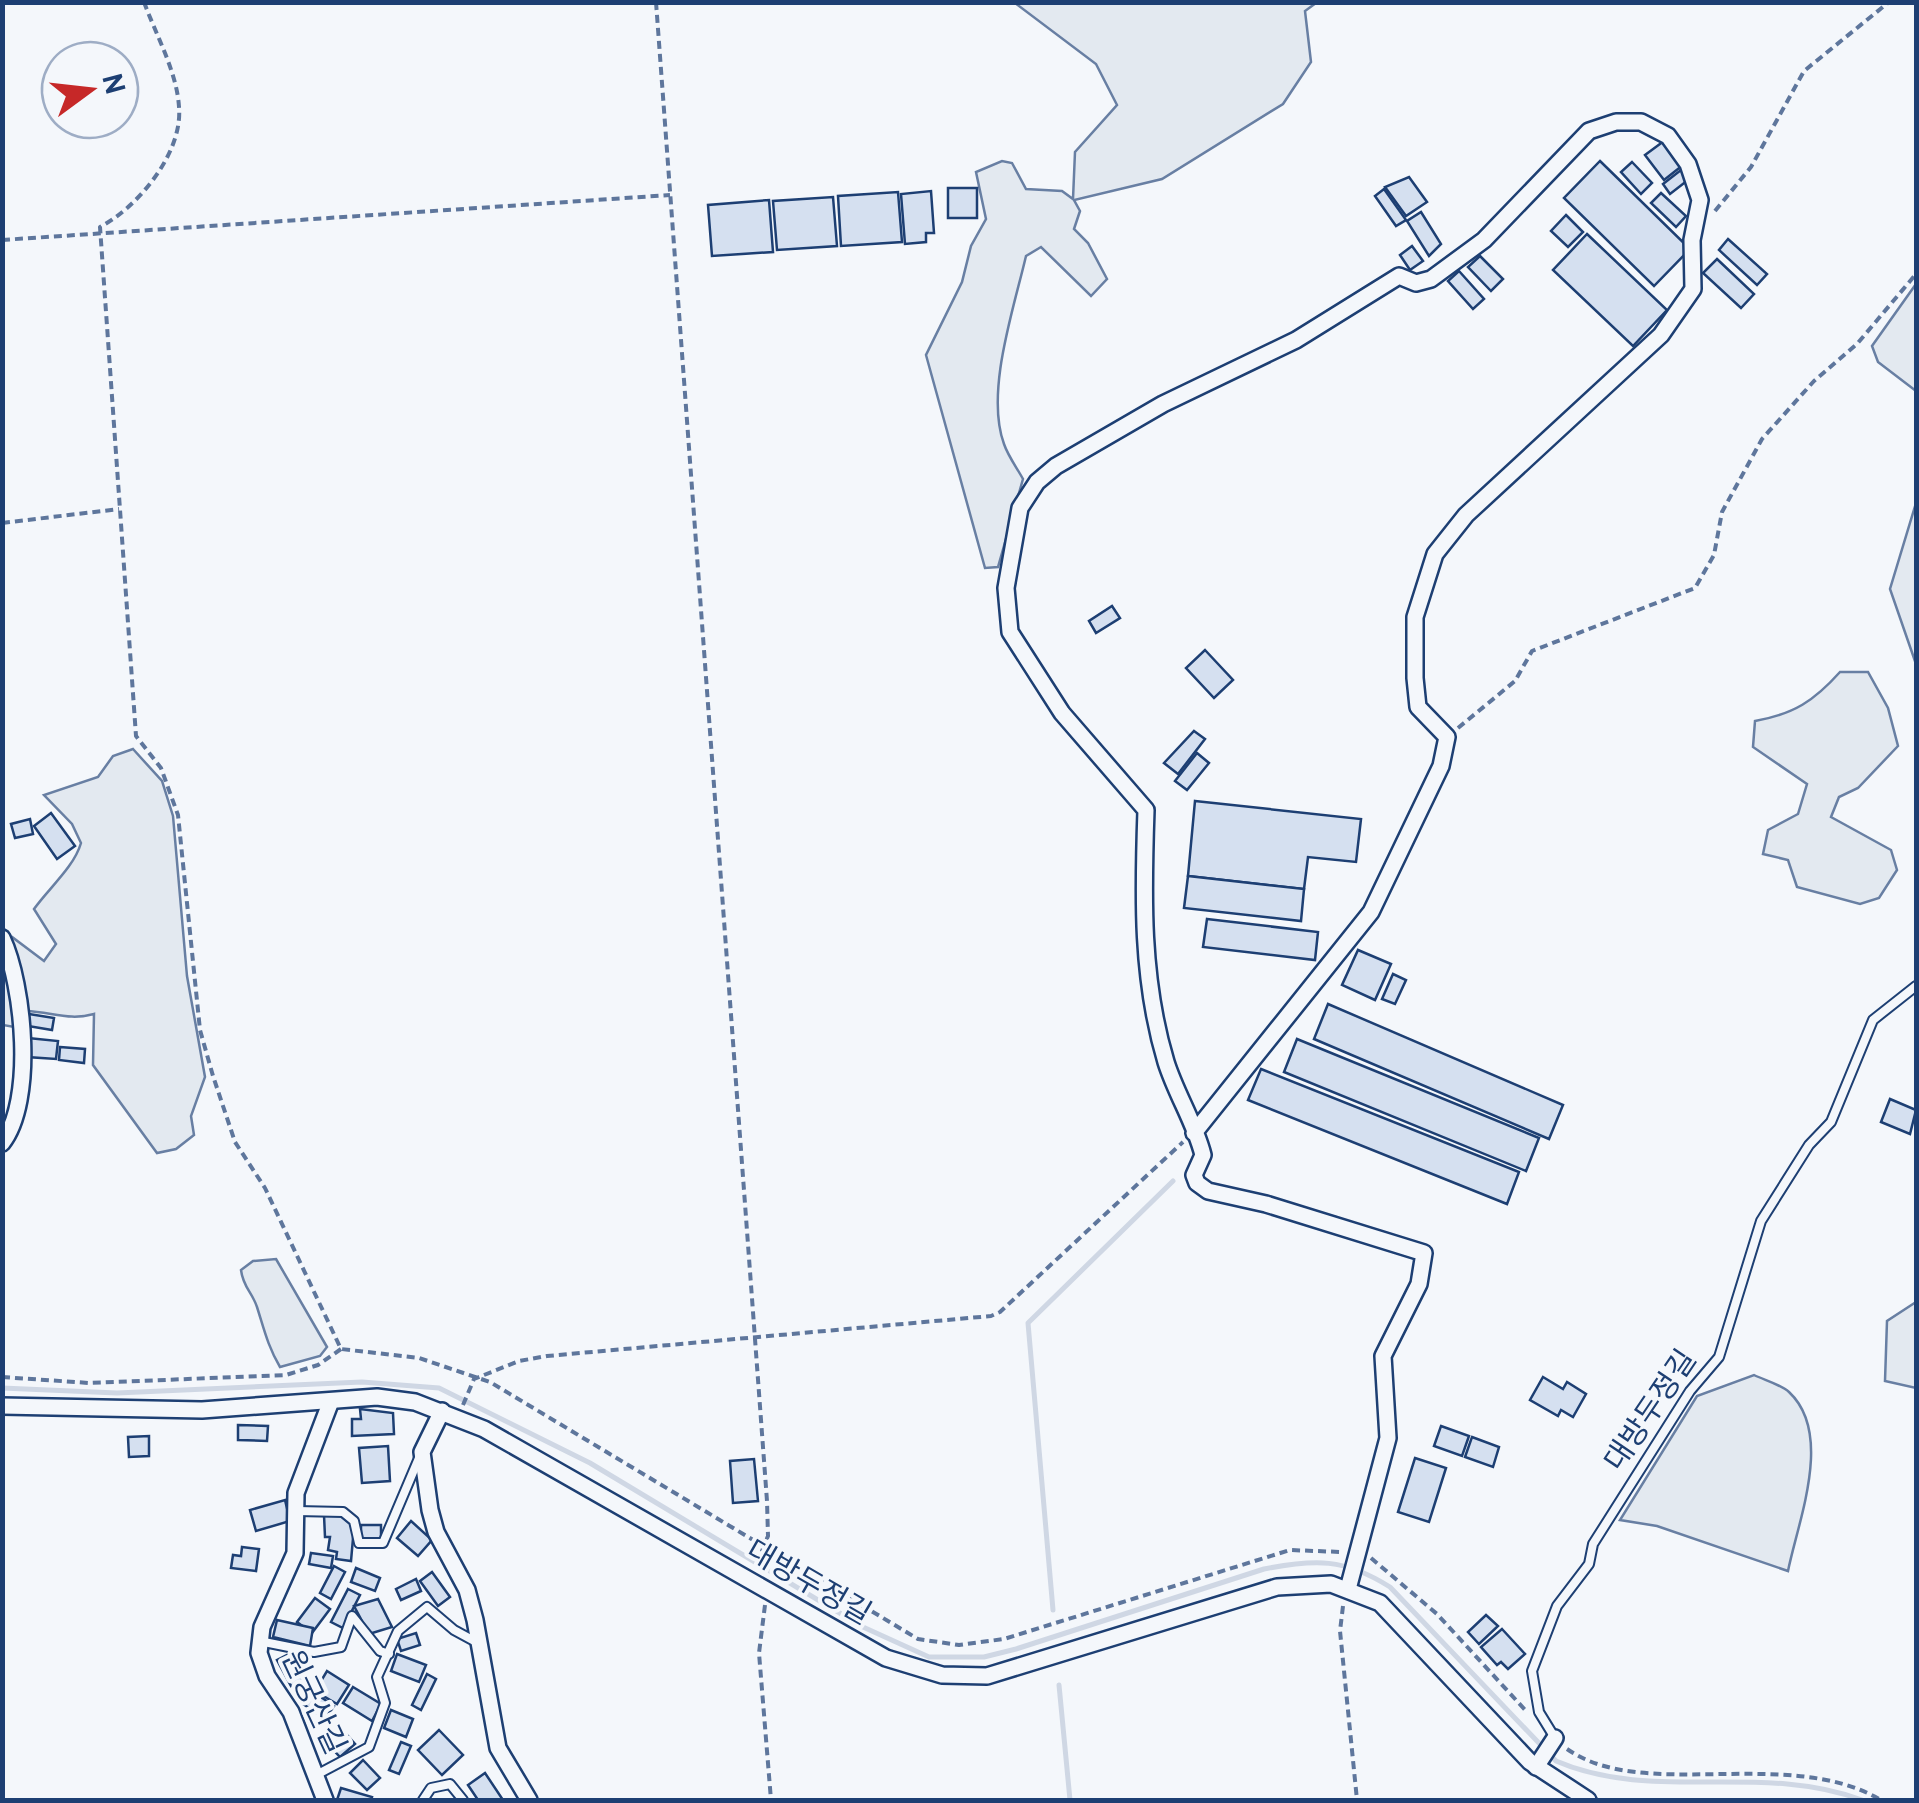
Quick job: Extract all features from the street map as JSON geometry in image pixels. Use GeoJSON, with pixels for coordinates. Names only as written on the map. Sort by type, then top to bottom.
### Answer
{"type":"FeatureCollection","features":[{"type":"Feature","properties":{"kind":"street"},"geometry":{"type":"LineString","coordinates":[[1194,1133],[1372,912],[1441,766],[1447,737],[1418,707],[1415,678],[1415,617],[1435,554],[1466,515],[1661,335],[1693,290],[1692,240],[1700,200],[1688,164],[1668,136],[1642,122],[1616,122],[1589,131],[1504,222],[1440,274],[1416,283],[1398,276],[1296,340],[1088,446],[1045,473],[1026,496],[1010,552],[1006,613],[1010,632],[1051,698],[1146,810],[1142,929],[1166,1060],[1194,1133],[1203,1155],[1194,1175],[1202,1188],[1424,1253],[1419,1284],[1383,1356],[1388,1438],[1350,1584]]}},
{"type":"Feature","properties":{"kind":"street"},"geometry":{"type":"LineString","coordinates":[[2,938],[19,980],[20,1054],[15,1126],[2,1143]]}},
{"type":"Feature","properties":{"kind":"street","name":"대방두정길"},"geometry":{"type":"LineString","coordinates":[[2,1406],[202,1410],[377,1397],[442,1411],[484,1429],[886,1658],[961,1678],[1018,1668],[1277,1588],[1304,1582],[1350,1584],[1380,1603],[1538,1764],[1588,1800]]}},
{"type":"Feature","properties":{"kind":"street","name":"원궁산길"},"geometry":{"type":"LineString","coordinates":[[325,1800],[291,1712],[267,1676],[260,1641],[295,1553],[296,1493],[331,1401]]}},
{"type":"Feature","properties":{"kind":"street"},"geometry":{"type":"LineString","coordinates":[[442,1411],[422,1452],[436,1532],[466,1590],[480,1644],[493,1733],[529,1800]]}},
{"type":"Feature","properties":{"kind":"street","name":"대방두정길"},"geometry":{"type":"LineString","coordinates":[[1538,1764],[1554,1738]]}},
{"type":"Feature","properties":{"kind":"lane","name":"대방두정길"},"geometry":{"type":"LineString","coordinates":[[1554,1738],[1539,1712],[1532,1671],[1557,1606],[1589,1564],[1593,1544],[1690,1391],[1718,1357],[1761,1221],[1809,1145],[1831,1122],[1873,1020],[1916,986]]}},
{"type":"Feature","properties":{"kind":"lane"},"geometry":{"type":"LineString","coordinates":[[297,1511],[342,1512],[354,1522],[359,1543],[383,1543],[422,1452]]}},
{"type":"Feature","properties":{"kind":"lane"},"geometry":{"type":"LineString","coordinates":[[318,1774],[369,1747],[386,1703],[376,1677],[398,1631],[427,1607],[454,1630],[480,1644]]}},
{"type":"Feature","properties":{"kind":"lane"},"geometry":{"type":"LineString","coordinates":[[260,1641],[329,1652],[341,1647],[352,1616],[380,1650],[389,1654]]}},
{"type":"Feature","properties":{"kind":"lane"},"geometry":{"type":"LineString","coordinates":[[423,1800],[432,1788],[450,1784],[462,1800]]}},
{"type":"Feature","properties":{"kind":"path"},"geometry":{"type":"LineString","coordinates":[[144,2],[173,81],[178,118],[174,137],[144,192],[128,209],[100,226],[136,736],[161,768],[178,815],[204,1045],[235,1142],[264,1188],[341,1349]]}},
{"type":"Feature","properties":{"kind":"path"},"geometry":{"type":"LineString","coordinates":[[656,2],[768,1526],[753,1574]]}},
{"type":"Feature","properties":{"kind":"path"},"geometry":{"type":"LineString","coordinates":[[1692,240],[1751,167],[1804,71],[1889,2]]}},
{"type":"Feature","properties":{"kind":"path"},"geometry":{"type":"LineString","coordinates":[[2,240],[100,237],[670,195]]}},
{"type":"Feature","properties":{"kind":"path"},"geometry":{"type":"LineString","coordinates":[[1447,737],[1514,681],[1532,651],[1694,588],[1714,554],[1722,512],[1762,439],[1814,381],[1857,344],[1916,274]]}},
{"type":"Feature","properties":{"kind":"path"},"geometry":{"type":"LineString","coordinates":[[2,523],[120,509]]}},
{"type":"Feature","properties":{"kind":"path"},"geometry":{"type":"LineString","coordinates":[[462,1410],[474,1379],[507,1365],[547,1356],[1000,1312],[1194,1133]]}},
{"type":"Feature","properties":{"kind":"path"},"geometry":{"type":"LineString","coordinates":[[2,1377],[89,1383],[286,1375],[318,1365],[341,1349],[419,1358],[474,1379]]}},
{"type":"Feature","properties":{"kind":"path"},"geometry":{"type":"LineString","coordinates":[[1350,1584],[1340,1630],[1357,1800]]}},
{"type":"Feature","properties":{"kind":"path"},"geometry":{"type":"LineString","coordinates":[[768,1591],[758,1653],[771,1800]]}},
{"type":"Feature","properties":{"kind":"shaded area"},"geometry":{"type":"Polygon","coordinates":[[[1015,3],[1316,3],[1305,11],[1311,62],[1283,104],[1162,179],[1074,200],[1080,211],[1074,229],[1088,243],[1107,279],[1091,296],[1041,247],[1026,256],[1003,350],[998,400],[1004,444],[1023,479],[998,567],[985,568],[926,355],[962,282],[971,246],[986,219],[976,172],[1002,161],[1012,163],[1026,189],[1062,191],[1073,199],[1075,152],[1117,105],[1096,64],[1015,3]]]}},
{"type":"Feature","properties":{"kind":"shaded area"},"geometry":{"type":"Polygon","coordinates":[[[1916,284],[1916,391],[1878,362],[1872,346],[1916,284]]]}},
{"type":"Feature","properties":{"kind":"shaded area"},"geometry":{"type":"Polygon","coordinates":[[[1916,503],[1916,664],[1890,589],[1916,503]]]}},
{"type":"Feature","properties":{"kind":"shaded area"},"geometry":{"type":"Polygon","coordinates":[[[1840,672],[1868,672],[1888,708],[1898,746],[1858,788],[1839,797],[1831,817],[1891,850],[1897,870],[1879,898],[1860,904],[1797,887],[1788,860],[1763,854],[1768,830],[1798,814],[1807,784],[1753,747],[1755,721],[1802,705],[1840,672]]]}},
{"type":"Feature","properties":{"kind":"shaded area"},"geometry":{"type":"Polygon","coordinates":[[[133,749],[162,781],[173,816],[187,976],[205,1077],[191,1116],[194,1135],[176,1149],[157,1153],[93,1065],[94,1014],[68,1016],[26,1011],[14,1027],[3,1025],[2,940],[12,937],[44,961],[56,944],[34,909],[67,869],[81,843],[72,824],[44,795],[98,777],[113,756],[133,749]]]}},
{"type":"Feature","properties":{"kind":"shaded area"},"geometry":{"type":"Polygon","coordinates":[[[276,1259],[327,1347],[320,1356],[280,1367],[241,1270],[253,1261],[276,1259]]]}},
{"type":"Feature","properties":{"kind":"shaded area"},"geometry":{"type":"Polygon","coordinates":[[[1916,1302],[1916,1388],[1885,1381],[1887,1321],[1916,1302]]]}},
{"type":"Feature","properties":{"kind":"shaded area"},"geometry":{"type":"Polygon","coordinates":[[[1754,1375],[1789,1392],[1802,1410],[1809,1431],[1809,1478],[1788,1571],[1657,1526],[1620,1520],[1697,1396],[1754,1375]]]}},
{"type":"Feature","properties":{"kind":"building"},"geometry":{"type":"Polygon","coordinates":[[[1664,141],[1683,165],[1664,180],[1645,155],[1664,141]]]}},
{"type":"Feature","properties":{"kind":"building"},"geometry":{"type":"Polygon","coordinates":[[[1600,161],[1690,249],[1654,286],[1564,198],[1600,161]]]}},
{"type":"Feature","properties":{"kind":"building"},"geometry":{"type":"Polygon","coordinates":[[[1632,162],[1652,183],[1641,194],[1621,172],[1632,162]]]}},
{"type":"Feature","properties":{"kind":"building"},"geometry":{"type":"Polygon","coordinates":[[[1681,170],[1688,180],[1670,194],[1663,184],[1681,170]]]}},
{"type":"Feature","properties":{"kind":"building"},"geometry":{"type":"Polygon","coordinates":[[[1409,177],[1427,202],[1406,216],[1385,187],[1409,177]]]}},
{"type":"Feature","properties":{"kind":"building"},"geometry":{"type":"Polygon","coordinates":[[[948,188],[977,188],[977,218],[948,218],[948,188]]]}},
{"type":"Feature","properties":{"kind":"building"},"geometry":{"type":"Polygon","coordinates":[[[1384,189],[1406,220],[1396,226],[1375,196],[1384,189]]]}},
{"type":"Feature","properties":{"kind":"building"},"geometry":{"type":"Polygon","coordinates":[[[931,191],[934,233],[926,233],[926,242],[905,244],[901,194],[931,191]]]}},
{"type":"Feature","properties":{"kind":"building"},"geometry":{"type":"Polygon","coordinates":[[[898,192],[902,242],[841,246],[838,196],[898,192]]]}},
{"type":"Feature","properties":{"kind":"building"},"geometry":{"type":"Polygon","coordinates":[[[1661,193],[1686,216],[1676,227],[1651,203],[1661,193]]]}},
{"type":"Feature","properties":{"kind":"building"},"geometry":{"type":"Polygon","coordinates":[[[833,197],[837,246],[777,250],[773,201],[833,197]]]}},
{"type":"Feature","properties":{"kind":"building"},"geometry":{"type":"Polygon","coordinates":[[[769,200],[773,252],[712,256],[708,205],[769,200]]]}},
{"type":"Feature","properties":{"kind":"building"},"geometry":{"type":"Polygon","coordinates":[[[1421,212],[1441,244],[1429,256],[1407,221],[1421,212]]]}},
{"type":"Feature","properties":{"kind":"building"},"geometry":{"type":"Polygon","coordinates":[[[1566,215],[1583,232],[1568,247],[1551,231],[1566,215]]]}},
{"type":"Feature","properties":{"kind":"building"},"geometry":{"type":"Polygon","coordinates":[[[1587,234],[1667,310],[1633,346],[1553,270],[1587,234]]]}},
{"type":"Feature","properties":{"kind":"building"},"geometry":{"type":"Polygon","coordinates":[[[1728,239],[1767,274],[1757,285],[1719,250],[1728,239]]]}},
{"type":"Feature","properties":{"kind":"building"},"geometry":{"type":"Polygon","coordinates":[[[1412,246],[1423,261],[1410,270],[1400,255],[1412,246]]]}},
{"type":"Feature","properties":{"kind":"building"},"geometry":{"type":"Polygon","coordinates":[[[1480,256],[1503,279],[1491,291],[1468,267],[1480,256]]]}},
{"type":"Feature","properties":{"kind":"building"},"geometry":{"type":"Polygon","coordinates":[[[1717,259],[1754,294],[1741,308],[1703,273],[1717,259]]]}},
{"type":"Feature","properties":{"kind":"building"},"geometry":{"type":"Polygon","coordinates":[[[1459,271],[1484,299],[1473,309],[1448,281],[1459,271]]]}},
{"type":"Feature","properties":{"kind":"building"},"geometry":{"type":"Polygon","coordinates":[[[1112,606],[1120,618],[1096,633],[1089,621],[1112,606]]]}},
{"type":"Feature","properties":{"kind":"building"},"geometry":{"type":"Polygon","coordinates":[[[1205,650],[1233,680],[1214,698],[1186,668],[1205,650]]]}},
{"type":"Feature","properties":{"kind":"building"},"geometry":{"type":"Polygon","coordinates":[[[1194,731],[1205,739],[1178,774],[1164,763],[1194,731]]]}},
{"type":"Feature","properties":{"kind":"building"},"geometry":{"type":"Polygon","coordinates":[[[1197,753],[1209,763],[1187,790],[1175,781],[1197,753]]]}},
{"type":"Feature","properties":{"kind":"building"},"geometry":{"type":"Polygon","coordinates":[[[1195,801],[1361,819],[1356,862],[1308,857],[1304,889],[1188,876],[1195,801]]]}},
{"type":"Feature","properties":{"kind":"building"},"geometry":{"type":"Polygon","coordinates":[[[51,813],[75,846],[57,859],[34,826],[51,813]]]}},
{"type":"Feature","properties":{"kind":"building"},"geometry":{"type":"Polygon","coordinates":[[[30,819],[33,834],[15,838],[11,824],[30,819]]]}},
{"type":"Feature","properties":{"kind":"building"},"geometry":{"type":"Polygon","coordinates":[[[1188,876],[1304,889],[1301,921],[1184,908],[1188,876]]]}},
{"type":"Feature","properties":{"kind":"building"},"geometry":{"type":"Polygon","coordinates":[[[1207,919],[1318,932],[1315,960],[1203,947],[1207,919]]]}},
{"type":"Feature","properties":{"kind":"building"},"geometry":{"type":"Polygon","coordinates":[[[1358,950],[1391,964],[1375,1000],[1342,985],[1358,950]]]}},
{"type":"Feature","properties":{"kind":"building"},"geometry":{"type":"Polygon","coordinates":[[[1393,974],[1406,980],[1395,1004],[1382,999],[1393,974]]]}},
{"type":"Feature","properties":{"kind":"building"},"geometry":{"type":"Polygon","coordinates":[[[1328,1004],[1563,1105],[1549,1139],[1314,1039],[1328,1004]]]}},
{"type":"Feature","properties":{"kind":"building"},"geometry":{"type":"Polygon","coordinates":[[[29,1014],[54,1018],[52,1030],[28,1026],[29,1014]]]}},
{"type":"Feature","properties":{"kind":"building"},"geometry":{"type":"Polygon","coordinates":[[[28,1038],[58,1041],[56,1059],[27,1057],[28,1038]]]}},
{"type":"Feature","properties":{"kind":"building"},"geometry":{"type":"Polygon","coordinates":[[[1297,1039],[1539,1138],[1526,1171],[1284,1072],[1297,1039]]]}},
{"type":"Feature","properties":{"kind":"building"},"geometry":{"type":"Polygon","coordinates":[[[60,1047],[85,1049],[84,1063],[59,1060],[60,1047]]]}},
{"type":"Feature","properties":{"kind":"building"},"geometry":{"type":"Polygon","coordinates":[[[1261,1069],[1519,1172],[1507,1204],[1248,1100],[1261,1069]]]}},
{"type":"Feature","properties":{"kind":"building"},"geometry":{"type":"Polygon","coordinates":[[[1890,1099],[1916,1110],[1910,1134],[1881,1122],[1890,1099]]]}},
{"type":"Feature","properties":{"kind":"building"},"geometry":{"type":"Polygon","coordinates":[[[1543,1377],[1563,1389],[1567,1382],[1586,1394],[1573,1417],[1561,1410],[1558,1416],[1530,1400],[1543,1377]]]}},
{"type":"Feature","properties":{"kind":"building"},"geometry":{"type":"Polygon","coordinates":[[[360,1409],[393,1413],[394,1434],[352,1436],[352,1419],[361,1419],[360,1409]]]}},
{"type":"Feature","properties":{"kind":"building"},"geometry":{"type":"Polygon","coordinates":[[[238,1425],[268,1426],[267,1441],[238,1440],[238,1425]]]}},
{"type":"Feature","properties":{"kind":"building"},"geometry":{"type":"Polygon","coordinates":[[[1441,1426],[1469,1436],[1462,1456],[1434,1446],[1441,1426]]]}},
{"type":"Feature","properties":{"kind":"building"},"geometry":{"type":"Polygon","coordinates":[[[149,1436],[149,1456],[129,1457],[128,1437],[149,1436]]]}},
{"type":"Feature","properties":{"kind":"building"},"geometry":{"type":"Polygon","coordinates":[[[1472,1437],[1499,1447],[1493,1467],[1465,1457],[1472,1437]]]}},
{"type":"Feature","properties":{"kind":"building"},"geometry":{"type":"Polygon","coordinates":[[[388,1446],[390,1481],[362,1483],[359,1448],[388,1446]]]}},
{"type":"Feature","properties":{"kind":"building"},"geometry":{"type":"Polygon","coordinates":[[[1415,1458],[1446,1468],[1429,1522],[1398,1512],[1415,1458]]]}},
{"type":"Feature","properties":{"kind":"building"},"geometry":{"type":"Polygon","coordinates":[[[754,1459],[758,1501],[733,1503],[730,1461],[754,1459]]]}},
{"type":"Feature","properties":{"kind":"building"},"geometry":{"type":"Polygon","coordinates":[[[285,1500],[290,1521],[256,1531],[250,1510],[285,1500]]]}},
{"type":"Feature","properties":{"kind":"building"},"geometry":{"type":"Polygon","coordinates":[[[339,1514],[354,1527],[351,1561],[336,1559],[337,1552],[328,1550],[330,1537],[325,1537],[324,1515],[339,1514]]]}},
{"type":"Feature","properties":{"kind":"building"},"geometry":{"type":"Polygon","coordinates":[[[411,1521],[432,1540],[418,1556],[397,1538],[411,1521]]]}},
{"type":"Feature","properties":{"kind":"building"},"geometry":{"type":"Polygon","coordinates":[[[361,1525],[381,1525],[381,1540],[361,1540],[361,1525]]]}},
{"type":"Feature","properties":{"kind":"building"},"geometry":{"type":"Polygon","coordinates":[[[242,1547],[259,1549],[256,1571],[231,1568],[233,1555],[241,1556],[242,1547]]]}},
{"type":"Feature","properties":{"kind":"building"},"geometry":{"type":"Polygon","coordinates":[[[311,1553],[333,1556],[331,1568],[309,1564],[311,1553]]]}},
{"type":"Feature","properties":{"kind":"building"},"geometry":{"type":"Polygon","coordinates":[[[334,1566],[345,1572],[331,1599],[320,1593],[334,1566]]]}},
{"type":"Feature","properties":{"kind":"building"},"geometry":{"type":"Polygon","coordinates":[[[356,1568],[380,1578],[375,1591],[351,1582],[356,1568]]]}},
{"type":"Feature","properties":{"kind":"building"},"geometry":{"type":"Polygon","coordinates":[[[432,1572],[450,1597],[438,1606],[420,1581],[432,1572]]]}},
{"type":"Feature","properties":{"kind":"building"},"geometry":{"type":"Polygon","coordinates":[[[416,1579],[421,1591],[401,1600],[396,1589],[416,1579]]]}},
{"type":"Feature","properties":{"kind":"building"},"geometry":{"type":"Polygon","coordinates":[[[348,1589],[360,1595],[343,1628],[331,1622],[348,1589]]]}},
{"type":"Feature","properties":{"kind":"building"},"geometry":{"type":"Polygon","coordinates":[[[315,1598],[330,1609],[312,1633],[297,1622],[315,1598]]]}},
{"type":"Feature","properties":{"kind":"building"},"geometry":{"type":"Polygon","coordinates":[[[378,1599],[392,1627],[369,1634],[354,1606],[378,1599]]]}},
{"type":"Feature","properties":{"kind":"building"},"geometry":{"type":"Polygon","coordinates":[[[1486,1615],[1498,1626],[1479,1644],[1468,1632],[1486,1615]]]}},
{"type":"Feature","properties":{"kind":"building"},"geometry":{"type":"Polygon","coordinates":[[[277,1620],[313,1628],[310,1646],[273,1637],[277,1620]]]}},
{"type":"Feature","properties":{"kind":"building"},"geometry":{"type":"Polygon","coordinates":[[[1502,1629],[1525,1654],[1508,1669],[1501,1662],[1497,1665],[1481,1647],[1502,1629]]]}},
{"type":"Feature","properties":{"kind":"building"},"geometry":{"type":"Polygon","coordinates":[[[416,1633],[420,1645],[401,1651],[397,1639],[416,1633]]]}},
{"type":"Feature","properties":{"kind":"building"},"geometry":{"type":"Polygon","coordinates":[[[291,1653],[305,1679],[291,1686],[277,1660],[291,1653]]]}},
{"type":"Feature","properties":{"kind":"building"},"geometry":{"type":"Polygon","coordinates":[[[397,1654],[426,1665],[419,1682],[391,1671],[397,1654]]]}},
{"type":"Feature","properties":{"kind":"building"},"geometry":{"type":"Polygon","coordinates":[[[327,1671],[349,1685],[337,1704],[315,1691],[327,1671]]]}},
{"type":"Feature","properties":{"kind":"building"},"geometry":{"type":"Polygon","coordinates":[[[427,1674],[436,1679],[421,1710],[412,1705],[427,1674]]]}},
{"type":"Feature","properties":{"kind":"building"},"geometry":{"type":"Polygon","coordinates":[[[353,1687],[381,1704],[372,1721],[343,1703],[353,1687]]]}},
{"type":"Feature","properties":{"kind":"building"},"geometry":{"type":"Polygon","coordinates":[[[312,1691],[334,1706],[325,1719],[303,1704],[312,1691]]]}},
{"type":"Feature","properties":{"kind":"building"},"geometry":{"type":"Polygon","coordinates":[[[391,1710],[413,1719],[406,1737],[384,1728],[391,1710]]]}},
{"type":"Feature","properties":{"kind":"building"},"geometry":{"type":"Polygon","coordinates":[[[340,1727],[355,1744],[340,1757],[325,1741],[340,1727]]]}},
{"type":"Feature","properties":{"kind":"building"},"geometry":{"type":"Polygon","coordinates":[[[439,1730],[463,1755],[442,1775],[418,1750],[439,1730]]]}},
{"type":"Feature","properties":{"kind":"building"},"geometry":{"type":"Polygon","coordinates":[[[401,1742],[411,1746],[399,1774],[389,1770],[401,1742]]]}},
{"type":"Feature","properties":{"kind":"building"},"geometry":{"type":"Polygon","coordinates":[[[363,1760],[380,1778],[367,1790],[350,1773],[363,1760]]]}},
{"type":"Feature","properties":{"kind":"building"},"geometry":{"type":"Polygon","coordinates":[[[485,1773],[503,1800],[478,1800],[468,1785],[485,1773]]]}},
{"type":"Feature","properties":{"kind":"building"},"geometry":{"type":"Polygon","coordinates":[[[341,1788],[372,1797],[371,1800],[337,1800],[341,1788]]]}},
{"type":"Feature","properties":{"kind":"waterway"},"geometry":{"type":"LineString","coordinates":[[1053,1610],[1028,1323],[1173,1181]]}},
{"type":"Feature","properties":{"kind":"waterway"},"geometry":{"type":"LineString","coordinates":[[2,1388],[117,1393],[362,1382],[439,1388],[590,1463],[863,1627],[929,1657],[984,1657],[1016,1649],[1264,1569],[1314,1563],[1343,1566],[1390,1587],[1556,1761],[1593,1773],[1631,1779],[1785,1784],[1824,1789],[1862,1800]]}},
{"type":"Feature","properties":{"kind":"waterway"},"geometry":{"type":"LineString","coordinates":[[1059,1685],[1070,1800]]}}]}
